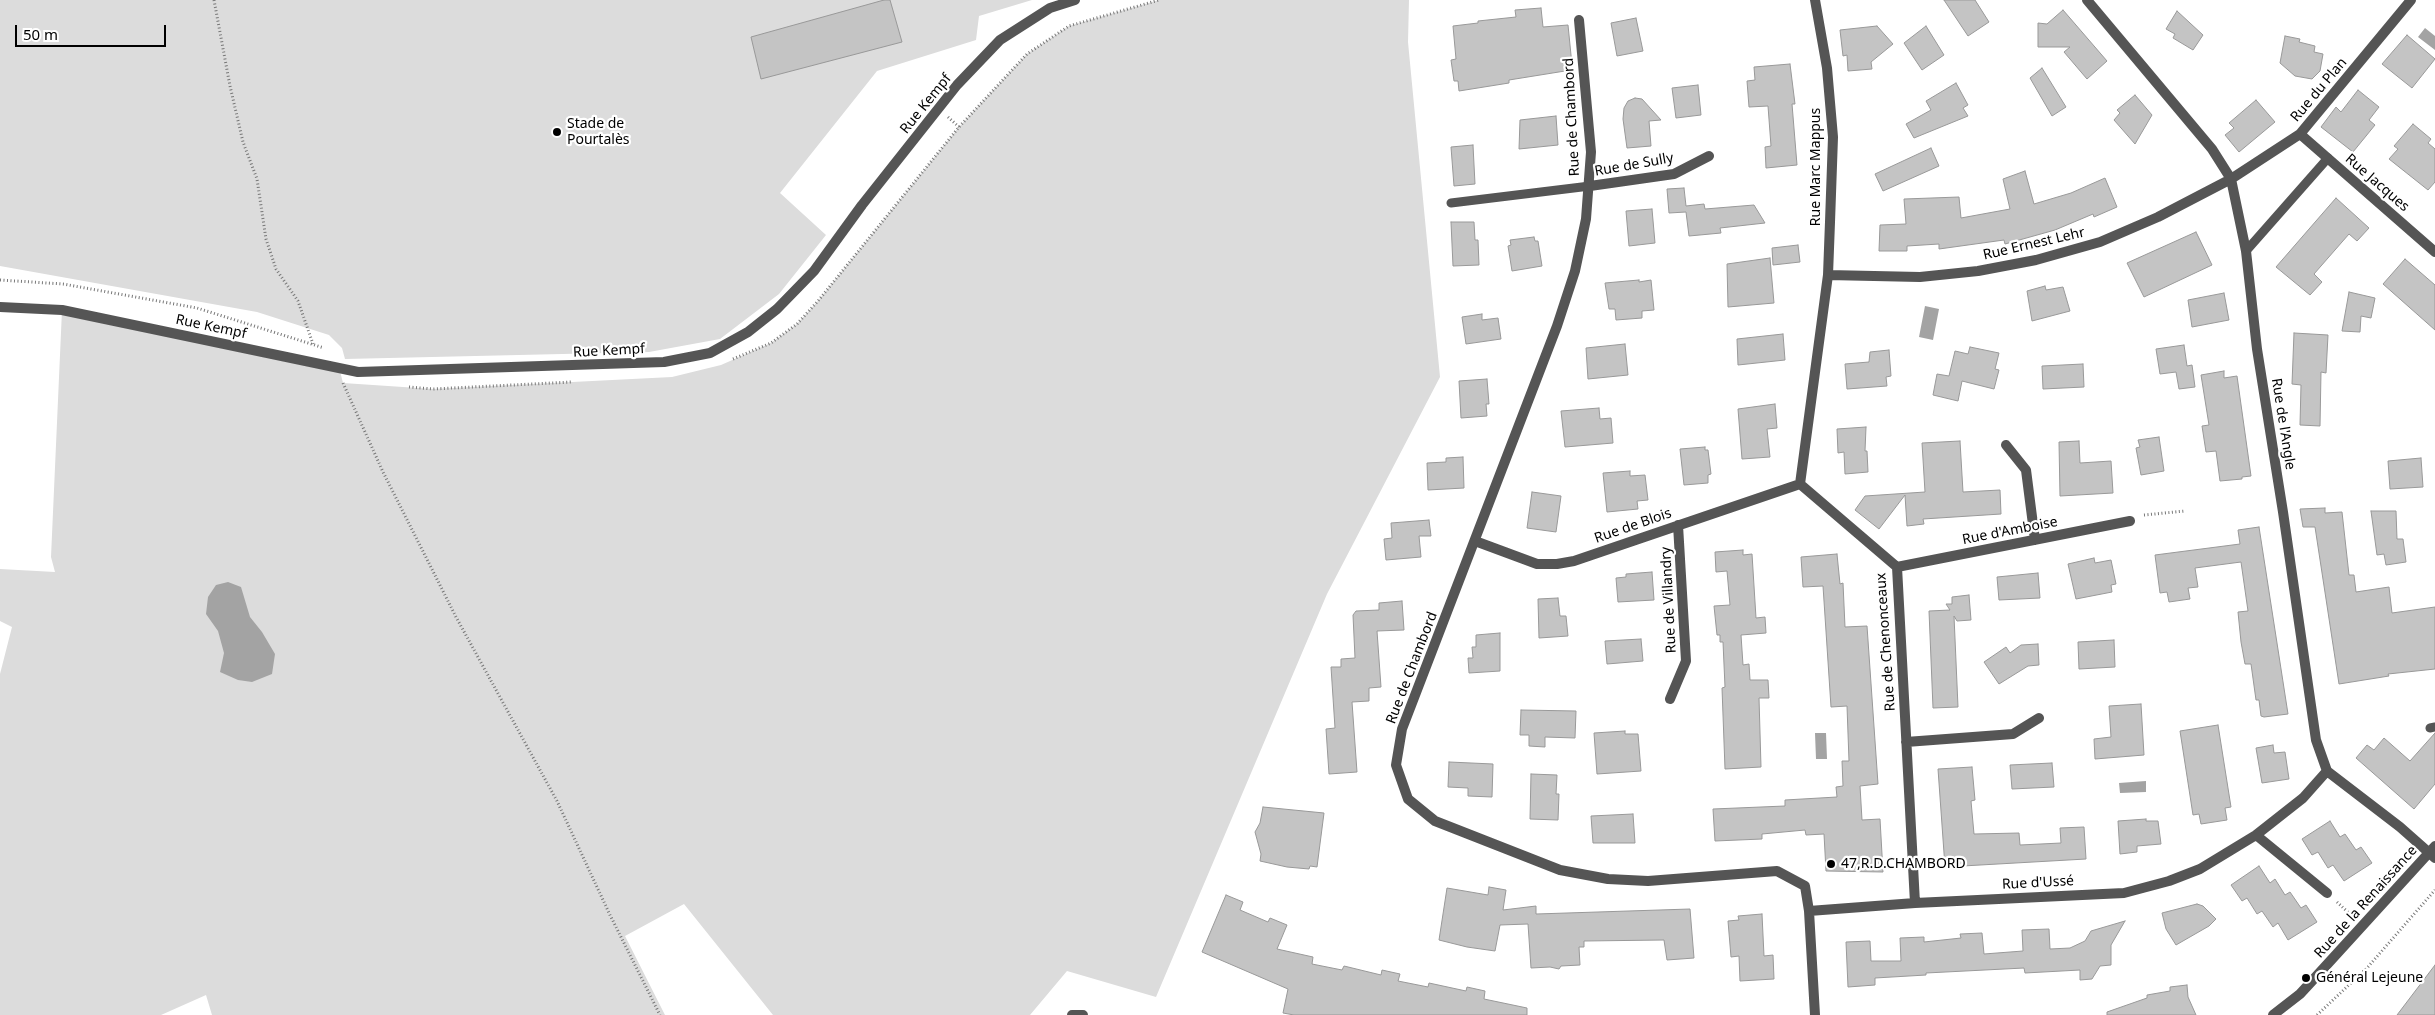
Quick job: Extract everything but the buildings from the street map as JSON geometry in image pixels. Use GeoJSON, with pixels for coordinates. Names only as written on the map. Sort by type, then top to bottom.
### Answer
{"type":"FeatureCollection","features":[{"type":"Feature","properties":{"kind":"street","name":"Rue Kempf"},"geometry":{"type":"LineString","coordinates":[[0,307],[62,310],[358,372],[664,362],[710,353],[748,332],[777,309],[814,271],[862,204],[957,85],[1000,40],[1050,8],[1075,0]]}},
{"type":"Feature","properties":{"kind":"street","name":"Rue Marc Mappus"},"geometry":{"type":"LineString","coordinates":[[1815,0],[1827,68],[1832,137],[1828,275]]}},
{"type":"Feature","properties":{"kind":"street","name":"Rue de l'Angle"},"geometry":{"type":"LineString","coordinates":[[2087,0],[2212,149],[2231,179],[2246,250],[2257,349],[2316,740],[2327,771]]}},
{"type":"Feature","properties":{"kind":"street","name":"Rue du Plan"},"geometry":{"type":"LineString","coordinates":[[2231,179],[2300,134],[2411,0]]}},
{"type":"Feature","properties":{"kind":"street","name":"Rue de Chambord"},"geometry":{"type":"LineString","coordinates":[[1579,20],[1590,124],[1590,186],[1586,219],[1575,271],[1560,316],[1402,729],[1396,764],[1408,799],[1435,820],[1560,870],[1608,879],[1648,881],[1777,871],[1805,886],[1809,911],[1815,1015]]}},
{"type":"Feature","properties":{"kind":"street","name":"Rue Jacques"},"geometry":{"type":"LineString","coordinates":[[2300,134],[2435,252]]}},
{"type":"Feature","properties":{"kind":"street","name":"Rue de Sully"},"geometry":{"type":"LineString","coordinates":[[1590,186],[1674,174],[1709,156]]}},
{"type":"Feature","properties":{"kind":"street","name":"Rue Ernest Lehr"},"geometry":{"type":"LineString","coordinates":[[1828,275],[1920,277],[1978,271],[2036,260],[2100,242],[2194,200],[2231,179]]}},
{"type":"Feature","properties":{"kind":"street"},"geometry":{"type":"LineString","coordinates":[[1800,484],[1828,275]]}},
{"type":"Feature","properties":{"kind":"street"},"geometry":{"type":"LineString","coordinates":[[2006,445],[2026,470],[2035,540]]}},
{"type":"Feature","properties":{"kind":"street","name":"Rue de Blois"},"geometry":{"type":"LineString","coordinates":[[1475,541],[1537,564],[1557,564],[1574,561],[1800,484]]}},
{"type":"Feature","properties":{"kind":"street","name":"Rue de Chenonceaux"},"geometry":{"type":"LineString","coordinates":[[1800,484],[1897,567],[1915,903]]}},
{"type":"Feature","properties":{"kind":"street","name":"Rue d'Amboise"},"geometry":{"type":"LineString","coordinates":[[1897,567],[2130,521]]}},
{"type":"Feature","properties":{"kind":"street","name":"Rue de Villandry"},"geometry":{"type":"LineString","coordinates":[[1670,699],[1686,662],[1678,525]]}},
{"type":"Feature","properties":{"kind":"street"},"geometry":{"type":"LineString","coordinates":[[1906,742],[2013,734],[2039,718]]}},
{"type":"Feature","properties":{"kind":"street"},"geometry":{"type":"LineString","coordinates":[[2327,771],[2433,852]]}},
{"type":"Feature","properties":{"kind":"street","name":"Rue d'Ussé"},"geometry":{"type":"LineString","coordinates":[[1809,911],[1915,903],[2124,892],[2169,880],[2200,869],[2256,834],[2303,798],[2327,771]]}},
{"type":"Feature","properties":{"kind":"street"},"geometry":{"type":"LineString","coordinates":[[2256,834],[2327,893]]}},
{"type":"Feature","properties":{"kind":"street","name":"Rue de la Renaissance"},"geometry":{"type":"LineString","coordinates":[[2272,1015],[2300,994],[2433,852]]}},
{"type":"Feature","properties":{"kind":"street"},"geometry":{"type":"LineString","coordinates":[[1072,1015],[1083,1015]]}},
{"type":"Feature","properties":{"kind":"lane"},"geometry":{"type":"LineString","coordinates":[[2246,250],[2328,158]]}},
{"type":"Feature","properties":{"kind":"lane"},"geometry":{"type":"LineString","coordinates":[[1451,203],[1590,186]]}},
{"type":"Feature","properties":{"kind":"path"},"geometry":{"type":"LineString","coordinates":[[214,0],[230,86],[243,142],[257,178],[266,239],[276,270],[298,301],[313,344]]}},
{"type":"Feature","properties":{"kind":"path"},"geometry":{"type":"LineString","coordinates":[[730,361],[771,343],[797,324],[818,301],[959,127],[1027,54],[1069,26],[1159,0]]}},
{"type":"Feature","properties":{"kind":"path"},"geometry":{"type":"LineString","coordinates":[[0,280],[63,284],[197,308],[336,352],[343,382],[387,480],[456,617],[557,801],[610,915],[660,1015]]}},
{"type":"Feature","properties":{"kind":"path"},"geometry":{"type":"LineString","coordinates":[[343,382],[352,383]]}},
{"type":"Feature","properties":{"kind":"path"},"geometry":{"type":"LineString","coordinates":[[406,387],[433,389],[582,382]]}},
{"type":"Feature","properties":{"kind":"path"},"geometry":{"type":"LineString","coordinates":[[2130,521],[2142,515],[2185,511]]}},
{"type":"Feature","properties":{"kind":"path"},"geometry":{"type":"LineString","coordinates":[[2317,1015],[2367,968],[2435,890]]}},
{"type":"Feature","properties":{"kind":"path"},"geometry":{"type":"LineString","coordinates":[[2327,893],[2364,927]]}},
{"type":"Feature","properties":{"kind":"shaded area","name":"Stade de Pourtalès"},"geometry":{"type":"Polygon","coordinates":[[[0,0],[1032,0],[979,16],[976,40],[877,71],[780,193],[826,235],[779,294],[720,339],[649,352],[345,359],[342,348],[329,335],[257,312],[0,266],[0,0]]]}},
{"type":"Feature","properties":{"kind":"shaded area"},"geometry":{"type":"Polygon","coordinates":[[[1159,0],[1409,0],[1408,42],[1440,377],[1327,594],[1156,997],[1067,971],[1030,1015],[773,1015],[684,904],[625,936],[665,1015],[212,1015],[206,995],[161,1015],[0,1015],[0,674],[12,627],[0,621],[0,569],[55,572],[51,557],[62,310],[339,367],[343,383],[433,389],[672,377],[721,365],[771,343],[797,324],[818,301],[959,127],[1027,54],[1069,26],[1159,0]]]}},
{"type":"Feature","properties":{"kind":"shaded area"},"geometry":{"type":"Polygon","coordinates":[[[2425,28],[2435,36],[2435,50],[2418,37],[2425,28]]]}},
{"type":"Feature","properties":{"kind":"shaded area"},"geometry":{"type":"Polygon","coordinates":[[[1925,306],[1939,309],[1933,340],[1919,337],[1925,306]]]}},
{"type":"Feature","properties":{"kind":"shaded area"},"geometry":{"type":"Polygon","coordinates":[[[228,582],[241,587],[250,617],[262,632],[275,654],[272,674],[252,682],[238,680],[220,672],[224,653],[218,631],[206,614],[208,597],[216,585],[228,582]]]}},
{"type":"Feature","properties":{"kind":"shaded area"},"geometry":{"type":"Polygon","coordinates":[[[1815,733],[1826,733],[1827,759],[1816,759],[1815,733]]]}},
{"type":"Feature","properties":{"kind":"shaded area"},"geometry":{"type":"Polygon","coordinates":[[[2146,781],[2146,792],[2120,793],[2119,783],[2146,781]]]}},
{"type":"Feature","properties":{"kind":"place","name":"Stade de Pourtalès"},"geometry":{"type":"Point","coordinates":[557,132]}},
{"type":"Feature","properties":{"kind":"place","name":"47,R.D.CHAMBORD"},"geometry":{"type":"Point","coordinates":[1831,864]}},
{"type":"Feature","properties":{"kind":"place","name":"Général Lejeune"},"geometry":{"type":"Point","coordinates":[2306,978]}}]}
